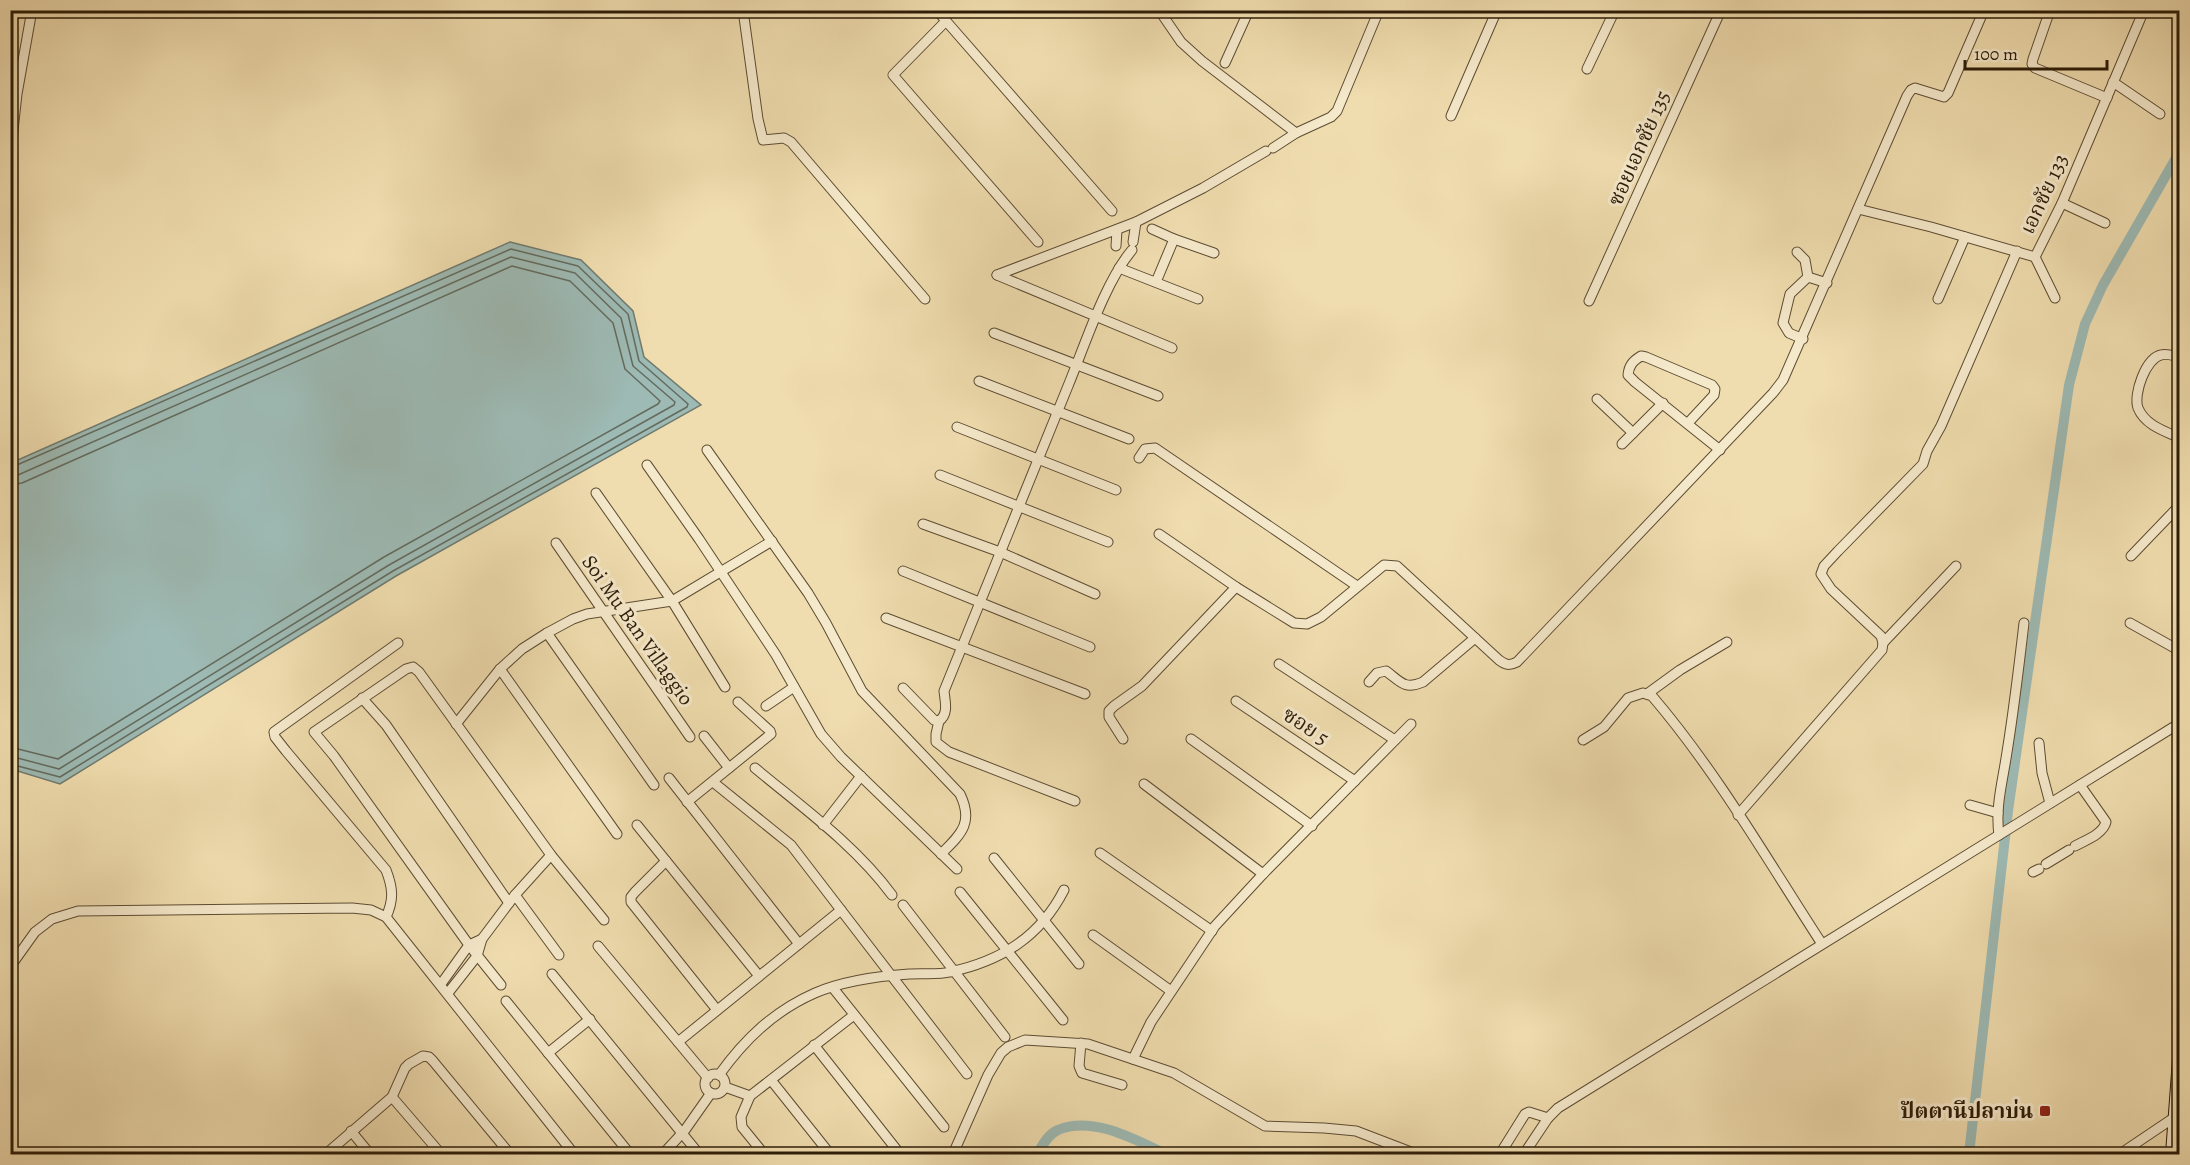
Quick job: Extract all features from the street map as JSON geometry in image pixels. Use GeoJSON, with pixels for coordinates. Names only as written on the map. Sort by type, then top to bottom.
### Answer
{"type":"FeatureCollection","features":[{"type":"Feature","properties":{"kind":"main road"},"geometry":{"type":"LineString","coordinates":[[2173,1155],[2180,1059]]}},
{"type":"Feature","properties":{"kind":"street"},"geometry":{"type":"LineString","coordinates":[[10,158],[16,94],[32,10]]}},
{"type":"Feature","properties":{"kind":"street"},"geometry":{"type":"LineString","coordinates":[[743,10],[763,140],[784,138],[791,142],[925,299]]}},
{"type":"Feature","properties":{"kind":"street"},"geometry":{"type":"LineString","coordinates":[[937,10],[1113,211]]}},
{"type":"Feature","properties":{"kind":"street"},"geometry":{"type":"LineString","coordinates":[[1159,10],[1188,48],[1296,133]]}},
{"type":"Feature","properties":{"kind":"street"},"geometry":{"type":"LineString","coordinates":[[1225,63],[1249,10]]}},
{"type":"Feature","properties":{"kind":"street"},"geometry":{"type":"LineString","coordinates":[[1172,348],[996,275],[1136,222],[1203,188],[1296,133],[1331,117],[1337,111],[1379,10]]}},
{"type":"Feature","properties":{"kind":"street"},"geometry":{"type":"LineString","coordinates":[[1451,116],[1497,10]]}},
{"type":"Feature","properties":{"kind":"street"},"geometry":{"type":"LineString","coordinates":[[1587,69],[1615,10]]}},
{"type":"Feature","properties":{"kind":"street","name":"ซอยเอกชัย 135"},"geometry":{"type":"LineString","coordinates":[[1589,301],[1721,10]]}},
{"type":"Feature","properties":{"kind":"street"},"geometry":{"type":"LineString","coordinates":[[1159,534],[1236,587],[1294,623],[1307,624],[1321,617],[1384,565],[1397,566],[1506,665],[1517,662],[1773,393],[1790,369],[1911,90],[1922,88],[1944,98],[1984,10]]}},
{"type":"Feature","properties":{"kind":"street","name":"เอกชัย 133"},"geometry":{"type":"LineString","coordinates":[[1858,209],[2035,257],[2062,202],[2144,10]]}},
{"type":"Feature","properties":{"kind":"street"},"geometry":{"type":"LineString","coordinates":[[2049,13],[2032,64],[2035,68],[2107,98]]}},
{"type":"Feature","properties":{"kind":"street"},"geometry":{"type":"LineString","coordinates":[[946,21],[893,75],[1038,242]]}},
{"type":"Feature","properties":{"kind":"street"},"geometry":{"type":"LineString","coordinates":[[2114,82],[2160,114]]}},
{"type":"Feature","properties":{"kind":"street"},"geometry":{"type":"LineString","coordinates":[[2062,202],[2105,223]]}},
{"type":"Feature","properties":{"kind":"street"},"geometry":{"type":"LineString","coordinates":[[1118,258],[1133,246],[1136,222]]}},
{"type":"Feature","properties":{"kind":"street"},"geometry":{"type":"LineString","coordinates":[[1152,229],[1214,254]]}},
{"type":"Feature","properties":{"kind":"street"},"geometry":{"type":"LineString","coordinates":[[1075,801],[949,752],[936,742],[936,734],[939,721],[944,718],[946,711],[944,691],[1097,316],[1118,258],[1117,230]]}},
{"type":"Feature","properties":{"kind":"street"},"geometry":{"type":"LineString","coordinates":[[1938,299],[1965,237]]}},
{"type":"Feature","properties":{"kind":"street"},"geometry":{"type":"LineString","coordinates":[[1156,282],[1174,239]]}},
{"type":"Feature","properties":{"kind":"street"},"geometry":{"type":"LineString","coordinates":[[1738,815],[1882,650],[1881,636],[1831,589],[1821,574],[1824,566],[1923,464],[2017,251]]}},
{"type":"Feature","properties":{"kind":"street"},"geometry":{"type":"LineString","coordinates":[[1797,252],[1805,260],[1808,277]]}},
{"type":"Feature","properties":{"kind":"street"},"geometry":{"type":"LineString","coordinates":[[2035,257],[2055,298]]}},
{"type":"Feature","properties":{"kind":"street"},"geometry":{"type":"LineString","coordinates":[[1118,258],[1156,282],[1198,299]]}},
{"type":"Feature","properties":{"kind":"street"},"geometry":{"type":"LineString","coordinates":[[1808,277],[1827,283]]}},
{"type":"Feature","properties":{"kind":"street"},"geometry":{"type":"LineString","coordinates":[[1803,339],[1789,333],[1783,324],[1790,294],[1808,277]]}},
{"type":"Feature","properties":{"kind":"street"},"geometry":{"type":"LineString","coordinates":[[994,333],[1158,396]]}},
{"type":"Feature","properties":{"kind":"street"},"geometry":{"type":"LineString","coordinates":[[2180,357],[2161,354],[2151,361],[2145,370],[2137,395],[2138,408],[2148,422],[2180,438]]}},
{"type":"Feature","properties":{"kind":"street"},"geometry":{"type":"LineString","coordinates":[[1688,423],[1714,395],[1715,389],[1705,380],[1641,356],[1634,361],[1629,368],[1628,375],[1720,450]]}},
{"type":"Feature","properties":{"kind":"street"},"geometry":{"type":"LineString","coordinates":[[979,381],[1129,439]]}},
{"type":"Feature","properties":{"kind":"street"},"geometry":{"type":"LineString","coordinates":[[1597,399],[1633,433]]}},
{"type":"Feature","properties":{"kind":"street"},"geometry":{"type":"LineString","coordinates":[[1622,444],[1663,403]]}},
{"type":"Feature","properties":{"kind":"street"},"geometry":{"type":"LineString","coordinates":[[957,427],[1116,490]]}},
{"type":"Feature","properties":{"kind":"street"},"geometry":{"type":"LineString","coordinates":[[1139,459],[1145,449],[1155,448],[1357,586]]}},
{"type":"Feature","properties":{"kind":"street"},"geometry":{"type":"LineString","coordinates":[[707,450],[772,541],[826,623],[866,697],[960,794],[964,802],[965,827],[941,854]]}},
{"type":"Feature","properties":{"kind":"street"},"geometry":{"type":"LineString","coordinates":[[647,465],[776,655],[821,734],[957,869]]}},
{"type":"Feature","properties":{"kind":"street"},"geometry":{"type":"LineString","coordinates":[[940,475],[1108,543]]}},
{"type":"Feature","properties":{"kind":"street","name":"Soi Mu Ban Villaggio"},"geometry":{"type":"LineString","coordinates":[[596,493],[672,601],[724,687]]}},
{"type":"Feature","properties":{"kind":"street"},"geometry":{"type":"LineString","coordinates":[[2131,556],[2180,505]]}},
{"type":"Feature","properties":{"kind":"street"},"geometry":{"type":"LineString","coordinates":[[923,524],[1000,552],[1095,594]]}},
{"type":"Feature","properties":{"kind":"street"},"geometry":{"type":"LineString","coordinates":[[456,724],[500,669],[522,649],[547,633],[573,619],[602,610],[658,605],[672,601],[772,541]]}},
{"type":"Feature","properties":{"kind":"street","name":"Soi Mu Ban Villaggio"},"geometry":{"type":"LineString","coordinates":[[556,543],[690,736]]}},
{"type":"Feature","properties":{"kind":"street"},"geometry":{"type":"LineString","coordinates":[[1883,643],[1956,566]]}},
{"type":"Feature","properties":{"kind":"street"},"geometry":{"type":"LineString","coordinates":[[903,571],[1090,647]]}},
{"type":"Feature","properties":{"kind":"street"},"geometry":{"type":"LineString","coordinates":[[1124,739],[1110,717],[1110,711],[1142,686],[1236,587]]}},
{"type":"Feature","properties":{"kind":"street"},"geometry":{"type":"LineString","coordinates":[[886,618],[1085,694]]}},
{"type":"Feature","properties":{"kind":"street"},"geometry":{"type":"LineString","coordinates":[[2001,834],[1998,813],[2024,623]]}},
{"type":"Feature","properties":{"kind":"street"},"geometry":{"type":"LineString","coordinates":[[2130,623],[2180,651]]}},
{"type":"Feature","properties":{"kind":"street"},"geometry":{"type":"LineString","coordinates":[[547,633],[654,785]]}},
{"type":"Feature","properties":{"kind":"street"},"geometry":{"type":"LineString","coordinates":[[1369,682],[1377,674],[1386,671],[1408,686],[1423,682],[1476,638]]}},
{"type":"Feature","properties":{"kind":"street"},"geometry":{"type":"LineString","coordinates":[[1647,694],[1680,670],[1728,642]]}},
{"type":"Feature","properties":{"kind":"street"},"geometry":{"type":"LineString","coordinates":[[386,917],[393,898],[386,870],[286,751],[274,732],[398,643]]}},
{"type":"Feature","properties":{"kind":"street"},"geometry":{"type":"LineString","coordinates":[[1279,664],[1395,741]]}},
{"type":"Feature","properties":{"kind":"street"},"geometry":{"type":"LineString","coordinates":[[501,985],[477,956],[314,732],[406,669],[413,667],[419,672],[551,855],[604,920]]}},
{"type":"Feature","properties":{"kind":"street"},"geometry":{"type":"LineString","coordinates":[[500,669],[617,834]]}},
{"type":"Feature","properties":{"kind":"street"},"geometry":{"type":"LineString","coordinates":[[766,706],[794,687]]}},
{"type":"Feature","properties":{"kind":"street"},"geometry":{"type":"LineString","coordinates":[[903,688],[927,715],[939,721]]}},
{"type":"Feature","properties":{"kind":"street"},"geometry":{"type":"LineString","coordinates":[[1583,740],[1604,727],[1628,698],[1637,693],[1652,696],[1694,750],[1822,944]]}},
{"type":"Feature","properties":{"kind":"street"},"geometry":{"type":"LineString","coordinates":[[362,698],[386,725],[512,899],[559,956]]}},
{"type":"Feature","properties":{"kind":"street","name":"ซอย 5"},"geometry":{"type":"LineString","coordinates":[[1236,701],[1355,781]]}},
{"type":"Feature","properties":{"kind":"street"},"geometry":{"type":"LineString","coordinates":[[687,802],[771,734],[738,702]]}},
{"type":"Feature","properties":{"kind":"street"},"geometry":{"type":"LineString","coordinates":[[1524,1155],[1557,1108],[2180,723]]}},
{"type":"Feature","properties":{"kind":"street"},"geometry":{"type":"LineString","coordinates":[[1133,1059],[1151,1022],[1212,931],[1263,874],[1411,724]]}},
{"type":"Feature","properties":{"kind":"street"},"geometry":{"type":"LineString","coordinates":[[704,736],[729,768]]}},
{"type":"Feature","properties":{"kind":"street"},"geometry":{"type":"LineString","coordinates":[[1191,739],[1312,826]]}},
{"type":"Feature","properties":{"kind":"street"},"geometry":{"type":"LineString","coordinates":[[2039,743],[2042,773],[2050,803]]}},
{"type":"Feature","properties":{"kind":"street"},"geometry":{"type":"LineString","coordinates":[[755,768],[867,863],[892,895]]}},
{"type":"Feature","properties":{"kind":"street"},"geometry":{"type":"LineString","coordinates":[[823,825],[861,776]]}},
{"type":"Feature","properties":{"kind":"street"},"geometry":{"type":"LineString","coordinates":[[669,778],[799,944]]}},
{"type":"Feature","properties":{"kind":"street"},"geometry":{"type":"LineString","coordinates":[[713,782],[791,845],[967,1074]]}},
{"type":"Feature","properties":{"kind":"street"},"geometry":{"type":"LineString","coordinates":[[1144,784],[1263,874]]}},
{"type":"Feature","properties":{"kind":"street"},"geometry":{"type":"LineString","coordinates":[[2039,868],[2105,827],[2106,822],[2080,785]]}},
{"type":"Feature","properties":{"kind":"street"},"geometry":{"type":"LineString","coordinates":[[1970,805],[1998,813]]}},
{"type":"Feature","properties":{"kind":"street"},"geometry":{"type":"LineString","coordinates":[[637,825],[759,976]]}},
{"type":"Feature","properties":{"kind":"street"},"geometry":{"type":"LineString","coordinates":[[1100,854],[1212,931]]}},
{"type":"Feature","properties":{"kind":"street"},"geometry":{"type":"LineString","coordinates":[[448,993],[477,956],[482,939],[512,899],[551,855]]}},
{"type":"Feature","properties":{"kind":"street"},"geometry":{"type":"LineString","coordinates":[[994,858],[1079,964]]}},
{"type":"Feature","properties":{"kind":"street"},"geometry":{"type":"LineString","coordinates":[[666,861],[635,892],[631,897],[631,902],[717,1010]]}},
{"type":"Feature","properties":{"kind":"street"},"geometry":{"type":"LineString","coordinates":[[719,1075],[749,1038],[778,1012],[817,992],[856,981],[955,971],[980,965],[1007,952],[1045,921],[1064,890]]}},
{"type":"Feature","properties":{"kind":"street"},"geometry":{"type":"LineString","coordinates":[[960,892],[1063,1020]]}},
{"type":"Feature","properties":{"kind":"street"},"geometry":{"type":"LineString","coordinates":[[903,905],[1005,1037]]}},
{"type":"Feature","properties":{"kind":"street"},"geometry":{"type":"LineString","coordinates":[[10,967],[35,932],[52,919],[78,910],[352,908],[371,910],[386,917],[574,1155]]}},
{"type":"Feature","properties":{"kind":"street"},"geometry":{"type":"LineString","coordinates":[[678,1042],[841,910]]}},
{"type":"Feature","properties":{"kind":"street"},"geometry":{"type":"LineString","coordinates":[[1093,935],[1171,991]]}},
{"type":"Feature","properties":{"kind":"street"},"geometry":{"type":"LineString","coordinates":[[441,984],[469,945],[482,939]]}},
{"type":"Feature","properties":{"kind":"street"},"geometry":{"type":"LineString","coordinates":[[598,946],[708,1078]]}},
{"type":"Feature","properties":{"kind":"street"},"geometry":{"type":"LineString","coordinates":[[552,974],[699,1155]]}},
{"type":"Feature","properties":{"kind":"street"},"geometry":{"type":"LineString","coordinates":[[833,988],[944,1126]]}},
{"type":"Feature","properties":{"kind":"street"},"geometry":{"type":"LineString","coordinates":[[506,1001],[630,1155]]}},
{"type":"Feature","properties":{"kind":"street"},"geometry":{"type":"LineString","coordinates":[[764,1155],[742,1127],[741,1122],[750,1096],[854,1015]]}},
{"type":"Feature","properties":{"kind":"street"},"geometry":{"type":"LineString","coordinates":[[548,1053],[590,1019]]}},
{"type":"Feature","properties":{"kind":"street"},"geometry":{"type":"LineString","coordinates":[[953,1155],[988,1075],[1001,1053],[1008,1047],[1025,1040],[1081,1043],[1174,1072],[1264,1126],[1356,1131],[1416,1155]]}},
{"type":"Feature","properties":{"kind":"street"},"geometry":{"type":"LineString","coordinates":[[1081,1043],[1079,1066],[1082,1073],[1122,1085]]}},
{"type":"Feature","properties":{"kind":"street"},"geometry":{"type":"LineString","coordinates":[[814,1045],[900,1155]]}},
{"type":"Feature","properties":{"kind":"street"},"geometry":{"type":"LineString","coordinates":[[326,1155],[392,1096],[405,1068],[423,1056],[429,1057],[510,1155]]}},
{"type":"Feature","properties":{"kind":"street"},"geometry":{"type":"LineString","coordinates":[[711,1093],[706,1085],[708,1078],[714,1074],[723,1078],[725,1087]]}},
{"type":"Feature","properties":{"kind":"street"},"geometry":{"type":"LineString","coordinates":[[771,1080],[830,1155]]}},
{"type":"Feature","properties":{"kind":"street"},"geometry":{"type":"LineString","coordinates":[[663,1155],[711,1093],[721,1092],[725,1087]]}},
{"type":"Feature","properties":{"kind":"street"},"geometry":{"type":"LineString","coordinates":[[725,1087],[750,1096]]}},
{"type":"Feature","properties":{"kind":"street"},"geometry":{"type":"LineString","coordinates":[[392,1096],[441,1155]]}},
{"type":"Feature","properties":{"kind":"street"},"geometry":{"type":"LineString","coordinates":[[1500,1155],[1525,1114],[1529,1112],[1548,1118]]}},
{"type":"Feature","properties":{"kind":"street"},"geometry":{"type":"LineString","coordinates":[[2120,1155],[2175,1117]]}},
{"type":"Feature","properties":{"kind":"street"},"geometry":{"type":"LineString","coordinates":[[351,1131],[370,1155]]}},
{"type":"Feature","properties":{"kind":"water"},"geometry":{"type":"Polygon","coordinates":[[[510,242],[581,260],[633,311],[644,357],[701,405],[396,576],[60,784],[11,769],[11,463],[510,242]]]}},
{"type":"Feature","properties":{"kind":"waterway"},"geometry":{"type":"LineString","coordinates":[[1969,1154],[2008,811],[2069,385],[2085,324],[2103,285],[2180,151]]}},
{"type":"Feature","properties":{"kind":"waterway"},"geometry":{"type":"LineString","coordinates":[[1037,1154],[1054,1132],[1071,1126],[1085,1125],[1114,1131],[1166,1154]]}},
{"type":"Feature","properties":{"kind":"place","name":"ปัตตานีปลาบ่น"},"geometry":{"type":"Point","coordinates":[2045,1111]}}]}
